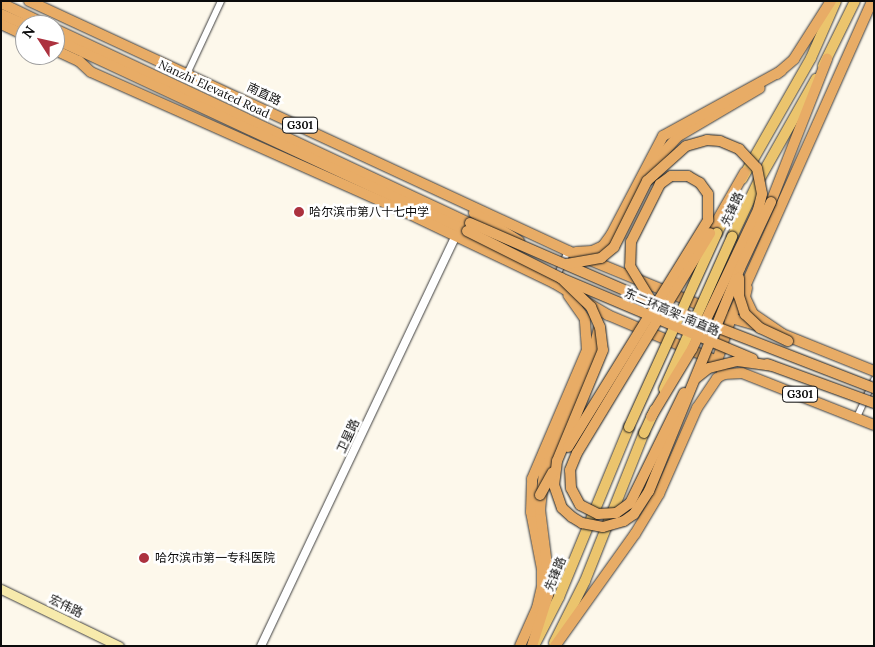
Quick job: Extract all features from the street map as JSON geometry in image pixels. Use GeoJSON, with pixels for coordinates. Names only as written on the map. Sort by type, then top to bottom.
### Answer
{"type":"FeatureCollection","features":[{"type":"Feature","properties":{"kind":"highway","name":"南直路"},"geometry":{"type":"LineString","coordinates":[[30,1],[219,87],[568,251]]}},
{"type":"Feature","properties":{"kind":"highway"},"geometry":{"type":"LineString","coordinates":[[797,54],[822,1]]}},
{"type":"Feature","properties":{"kind":"highway"},"geometry":{"type":"LineString","coordinates":[[567,264],[601,258],[614,247],[659,158],[676,137],[741,101],[781,71],[797,54],[831,1]]}},
{"type":"Feature","properties":{"kind":"highway"},"geometry":{"type":"LineString","coordinates":[[717,361],[749,278],[872,1]]}},
{"type":"Feature","properties":{"kind":"highway"},"geometry":{"type":"LineString","coordinates":[[1,4],[25,15]]}},
{"type":"Feature","properties":{"kind":"highway"},"geometry":{"type":"LineString","coordinates":[[1,14],[15,20]]}},
{"type":"Feature","properties":{"kind":"highway"},"geometry":{"type":"LineString","coordinates":[[1,24],[15,30]]}},
{"type":"Feature","properties":{"kind":"highway","name":"Nanzhi Elevated Road"},"geometry":{"type":"LineString","coordinates":[[65,34],[469,227]]}},
{"type":"Feature","properties":{"kind":"highway","name":"Nanzhi Elevated Road"},"geometry":{"type":"LineString","coordinates":[[65,44],[469,227]]}},
{"type":"Feature","properties":{"kind":"highway"},"geometry":{"type":"LineString","coordinates":[[65,55],[79,62],[91,72],[557,281],[608,315],[717,361],[724,374],[711,385],[697,408],[659,494],[635,534],[554,646]]}},
{"type":"Feature","properties":{"kind":"highway"},"geometry":{"type":"LineString","coordinates":[[557,281],[590,307],[600,327],[603,350],[600,363],[557,461],[554,485],[562,508],[572,517],[582,523],[603,527],[634,514],[649,491],[740,268],[771,202],[827,59]]}},
{"type":"Feature","properties":{"kind":"highway"},"geometry":{"type":"LineString","coordinates":[[568,251],[584,253],[603,246],[663,136],[781,71]]}},
{"type":"Feature","properties":{"kind":"highway"},"geometry":{"type":"LineString","coordinates":[[91,72],[106,73],[488,250],[518,258]]}},
{"type":"Feature","properties":{"kind":"highway"},"geometry":{"type":"LineString","coordinates":[[219,87],[236,101],[474,214],[522,243]]}},
{"type":"Feature","properties":{"kind":"highway"},"geometry":{"type":"LineString","coordinates":[[647,182],[686,146],[707,140],[720,141],[747,155],[756,168],[762,194],[758,210],[692,349],[651,417]]}},
{"type":"Feature","properties":{"kind":"highway"},"geometry":{"type":"LineString","coordinates":[[745,172],[714,233],[577,453],[570,470],[575,498],[580,505],[598,514],[623,509],[637,492],[692,382],[720,363],[738,361],[772,366]]}},
{"type":"Feature","properties":{"kind":"highway"},"geometry":{"type":"LineString","coordinates":[[540,495],[704,229],[710,214],[708,194],[700,183],[688,176],[671,176],[660,184],[631,242],[630,266],[652,302]]}},
{"type":"Feature","properties":{"kind":"highway","name":"东二环高架-南直路"},"geometry":{"type":"LineString","coordinates":[[469,227],[522,243],[652,302],[874,387]]}},
{"type":"Feature","properties":{"kind":"highway","name":"东二环高架-南直路"},"geometry":{"type":"LineString","coordinates":[[469,227],[557,281],[772,366],[874,403]]}},
{"type":"Feature","properties":{"kind":"highway","name":"G301"},"geometry":{"type":"LineString","coordinates":[[568,251],[732,318],[785,337]]}},
{"type":"Feature","properties":{"kind":"highway"},"geometry":{"type":"LineString","coordinates":[[740,268],[738,288],[742,309],[760,328],[871,370]]}},
{"type":"Feature","properties":{"kind":"highway"},"geometry":{"type":"LineString","coordinates":[[749,278],[745,297],[748,306],[760,321],[785,337]]}},
{"type":"Feature","properties":{"kind":"highway"},"geometry":{"type":"LineString","coordinates":[[520,646],[537,608],[542,587],[542,569],[530,512],[532,479],[587,350],[588,335],[580,310],[557,281]]}},
{"type":"Feature","properties":{"kind":"highway"},"geometry":{"type":"LineString","coordinates":[[533,646],[550,589],[540,495],[544,473],[590,364],[600,327]]}},
{"type":"Feature","properties":{"kind":"highway","name":"G301"},"geometry":{"type":"LineString","coordinates":[[724,374],[742,373],[765,380],[874,425]]}},
{"type":"Feature","properties":{"kind":"highway"},"geometry":{"type":"LineString","coordinates":[[852,395],[874,407]]}},
{"type":"Feature","properties":{"kind":"main road"},"geometry":{"type":"LineString","coordinates":[[745,172],[811,58],[836,1]]}},
{"type":"Feature","properties":{"kind":"main road","name":"先锋路"},"geometry":{"type":"LineString","coordinates":[[554,646],[585,581],[644,433],[732,237],[759,180],[827,59],[855,1]]}},
{"type":"Feature","properties":{"kind":"main road","name":"先锋路"},"geometry":{"type":"LineString","coordinates":[[533,646],[559,597],[629,427],[714,233]]}},
{"type":"Feature","properties":{"kind":"main road","name":"宏伟路"},"geometry":{"type":"LineString","coordinates":[[1,589],[119,646]]}},
{"type":"Feature","properties":{"kind":"street"},"geometry":{"type":"LineString","coordinates":[[187,74],[221,1]]}},
{"type":"Feature","properties":{"kind":"street","name":"卫星路"},"geometry":{"type":"LineString","coordinates":[[261,646],[456,236]]}},
{"type":"Feature","properties":{"kind":"street"},"geometry":{"type":"LineString","coordinates":[[557,281],[568,251]]}},
{"type":"Feature","properties":{"kind":"street"},"geometry":{"type":"LineString","coordinates":[[857,417],[874,380]]}},
{"type":"Feature","properties":{"kind":"place","name":"哈尔滨市第八十七中学"},"geometry":{"type":"Point","coordinates":[299,212]}},
{"type":"Feature","properties":{"kind":"place","name":"哈尔滨市第一专科医院"},"geometry":{"type":"Point","coordinates":[144,558]}}]}
